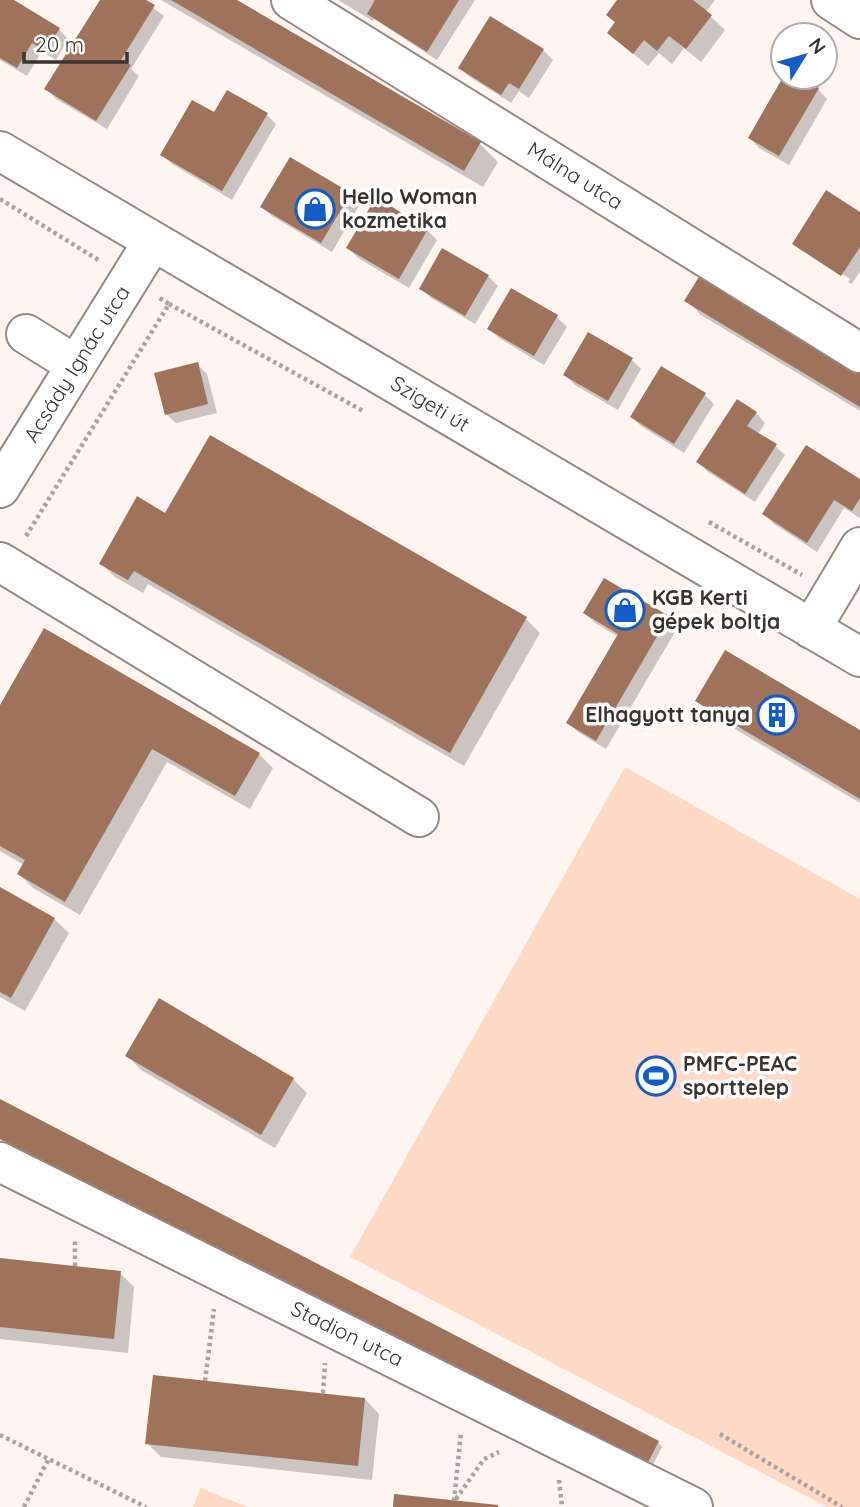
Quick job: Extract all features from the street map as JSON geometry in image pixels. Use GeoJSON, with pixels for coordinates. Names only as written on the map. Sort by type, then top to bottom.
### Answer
{"type":"FeatureCollection","features":[{"type":"Feature","properties":{"kind":"street","name":"Málna utca"},"geometry":{"type":"LineString","coordinates":[[291,0],[860,353]]}},
{"type":"Feature","properties":{"kind":"street"},"geometry":{"type":"LineString","coordinates":[[831,0],[860,19]]}},
{"type":"Feature","properties":{"kind":"street","name":"Szigeti út"},"geometry":{"type":"LineString","coordinates":[[0,151],[860,657]]}},
{"type":"Feature","properties":{"kind":"street","name":"Acsády Ignác utca"},"geometry":{"type":"LineString","coordinates":[[0,488],[153,241]]}},
{"type":"Feature","properties":{"kind":"street"},"geometry":{"type":"LineString","coordinates":[[26,334],[76,365]]}},
{"type":"Feature","properties":{"kind":"street"},"geometry":{"type":"LineString","coordinates":[[811,629],[860,547]]}},
{"type":"Feature","properties":{"kind":"street"},"geometry":{"type":"LineString","coordinates":[[3,564],[419,817]]}},
{"type":"Feature","properties":{"kind":"street","name":"Stadion utca"},"geometry":{"type":"LineString","coordinates":[[0,1162],[693,1507]]}},
{"type":"Feature","properties":{"kind":"path"},"geometry":{"type":"LineString","coordinates":[[0,199],[169,304],[373,416]]}},
{"type":"Feature","properties":{"kind":"path"},"geometry":{"type":"LineString","coordinates":[[3,564],[169,304]]}},
{"type":"Feature","properties":{"kind":"path"},"geometry":{"type":"LineString","coordinates":[[75,1236],[75,1266]]}},
{"type":"Feature","properties":{"kind":"path"},"geometry":{"type":"LineString","coordinates":[[205,1381],[214,1306]]}},
{"type":"Feature","properties":{"kind":"path"},"geometry":{"type":"LineString","coordinates":[[323,1393],[325,1361]]}},
{"type":"Feature","properties":{"kind":"path"},"geometry":{"type":"LineString","coordinates":[[461,1429],[454,1501],[484,1459],[502,1450]]}},
{"type":"Feature","properties":{"kind":"path"},"geometry":{"type":"LineString","coordinates":[[720,1434],[842,1507]]}},
{"type":"Feature","properties":{"kind":"path"},"geometry":{"type":"LineString","coordinates":[[0,1436],[146,1507]]}},
{"type":"Feature","properties":{"kind":"path"},"geometry":{"type":"LineString","coordinates":[[24,1507],[48,1460]]}},
{"type":"Feature","properties":{"kind":"path"},"geometry":{"type":"LineString","coordinates":[[558,1478],[562,1507]]}},
{"type":"Feature","properties":{"kind":"shaded area","name":"PMFC-PEAC sporttelep"},"geometry":{"type":"Polygon","coordinates":[[[625,767],[860,899],[860,1507],[827,1507],[350,1257],[625,767]]]}},
{"type":"Feature","properties":{"kind":"shaded area"},"geometry":{"type":"Polygon","coordinates":[[[201,1488],[247,1507],[193,1507],[201,1488]]]}},
{"type":"Feature","properties":{"kind":"building"},"geometry":{"type":"Polygon","coordinates":[[[0,0],[14,0],[60,28],[46,51],[32,43],[17,68],[0,58],[0,0]]]}},
{"type":"Feature","properties":{"kind":"building"},"geometry":{"type":"Polygon","coordinates":[[[100,0],[146,0],[155,5],[121,60],[131,65],[96,121],[44,89],[100,0]]]}},
{"type":"Feature","properties":{"kind":"building"},"geometry":{"type":"Polygon","coordinates":[[[171,0],[237,0],[481,142],[464,171],[171,0]]]}},
{"type":"Feature","properties":{"kind":"building"},"geometry":{"type":"Polygon","coordinates":[[[375,0],[459,0],[427,52],[367,14],[375,0]]]}},
{"type":"Feature","properties":{"kind":"building"},"geometry":{"type":"Polygon","coordinates":[[[617,0],[693,0],[712,15],[686,49],[669,36],[657,51],[644,40],[633,54],[607,33],[615,22],[606,15],[617,0]]]}},
{"type":"Feature","properties":{"kind":"building"},"geometry":{"type":"Polygon","coordinates":[[[490,16],[544,49],[519,89],[509,83],[501,95],[458,68],[490,16]]]}},
{"type":"Feature","properties":{"kind":"building"},"geometry":{"type":"Polygon","coordinates":[[[227,90],[268,113],[222,191],[160,155],[192,100],[214,112],[227,90]]]}},
{"type":"Feature","properties":{"kind":"building"},"geometry":{"type":"Polygon","coordinates":[[[775,91],[817,91],[779,156],[748,138],[775,91]]]}},
{"type":"Feature","properties":{"kind":"building"},"geometry":{"type":"Polygon","coordinates":[[[290,157],[351,193],[321,243],[260,207],[290,157]]]}},
{"type":"Feature","properties":{"kind":"building"},"geometry":{"type":"Polygon","coordinates":[[[826,190],[860,212],[860,247],[841,276],[792,244],[826,190]]]}},
{"type":"Feature","properties":{"kind":"building"},"geometry":{"type":"Polygon","coordinates":[[[376,197],[428,229],[399,279],[346,248],[376,197]]]}},
{"type":"Feature","properties":{"kind":"building"},"geometry":{"type":"Polygon","coordinates":[[[442,248],[489,275],[465,316],[419,289],[442,248]]]}},
{"type":"Feature","properties":{"kind":"building"},"geometry":{"type":"Polygon","coordinates":[[[702,272],[860,367],[860,407],[684,301],[702,272]]]}},
{"type":"Feature","properties":{"kind":"building"},"geometry":{"type":"Polygon","coordinates":[[[511,288],[558,315],[534,356],[487,329],[511,288]]]}},
{"type":"Feature","properties":{"kind":"building"},"geometry":{"type":"Polygon","coordinates":[[[588,332],[633,358],[608,401],[563,375],[588,332]]]}},
{"type":"Feature","properties":{"kind":"building"},"geometry":{"type":"Polygon","coordinates":[[[198,362],[208,404],[165,415],[154,373],[198,362]]]}},
{"type":"Feature","properties":{"kind":"building"},"geometry":{"type":"Polygon","coordinates":[[[661,366],[706,393],[674,444],[630,417],[661,366]]]}},
{"type":"Feature","properties":{"kind":"building"},"geometry":{"type":"Polygon","coordinates":[[[737,399],[757,412],[747,426],[777,444],[745,494],[696,462],[737,399]]]}},
{"type":"Feature","properties":{"kind":"building"},"geometry":{"type":"Polygon","coordinates":[[[210,435],[527,617],[450,753],[134,571],[128,580],[99,564],[137,496],[165,513],[210,435]]]}},
{"type":"Feature","properties":{"kind":"building"},"geometry":{"type":"Polygon","coordinates":[[[806,445],[860,479],[860,498],[852,511],[834,500],[807,543],[762,514],[806,445]]]}},
{"type":"Feature","properties":{"kind":"building"},"geometry":{"type":"Polygon","coordinates":[[[604,578],[669,616],[596,741],[566,723],[618,634],[583,613],[604,578]]]}},
{"type":"Feature","properties":{"kind":"building"},"geometry":{"type":"Polygon","coordinates":[[[44,628],[260,753],[235,796],[152,749],[65,902],[17,874],[25,860],[0,846],[0,705],[44,628]]]}},
{"type":"Feature","properties":{"kind":"building","name":"Elhagyott tanya"},"geometry":{"type":"Polygon","coordinates":[[[725,650],[860,730],[860,799],[695,701],[725,650]]]}},
{"type":"Feature","properties":{"kind":"building"},"geometry":{"type":"Polygon","coordinates":[[[0,887],[55,918],[11,998],[0,992],[0,887]]]}},
{"type":"Feature","properties":{"kind":"building"},"geometry":{"type":"Polygon","coordinates":[[[159,998],[294,1078],[261,1135],[125,1056],[159,998]]]}},
{"type":"Feature","properties":{"kind":"building"},"geometry":{"type":"Polygon","coordinates":[[[0,1099],[659,1441],[643,1472],[0,1139],[0,1099]]]}},
{"type":"Feature","properties":{"kind":"building"},"geometry":{"type":"Polygon","coordinates":[[[0,1258],[121,1271],[114,1339],[0,1327],[0,1258]]]}},
{"type":"Feature","properties":{"kind":"building"},"geometry":{"type":"Polygon","coordinates":[[[153,1375],[365,1398],[358,1466],[145,1444],[153,1375]]]}},
{"type":"Feature","properties":{"kind":"building"},"geometry":{"type":"Polygon","coordinates":[[[394,1494],[498,1505],[498,1507],[393,1507],[394,1494]]]}},
{"type":"Feature","properties":{"kind":"place","name":"Hello Woman kozmetika"},"geometry":{"type":"Point","coordinates":[315,209]}},
{"type":"Feature","properties":{"kind":"place","name":"KGB Kerti gépek boltja"},"geometry":{"type":"Point","coordinates":[625,610]}},
{"type":"Feature","properties":{"kind":"place","name":"Elhagyott tanya"},"geometry":{"type":"Point","coordinates":[777,715]}},
{"type":"Feature","properties":{"kind":"place","name":"PMFC-PEAC sporttelep"},"geometry":{"type":"Point","coordinates":[656,1076]}}]}
